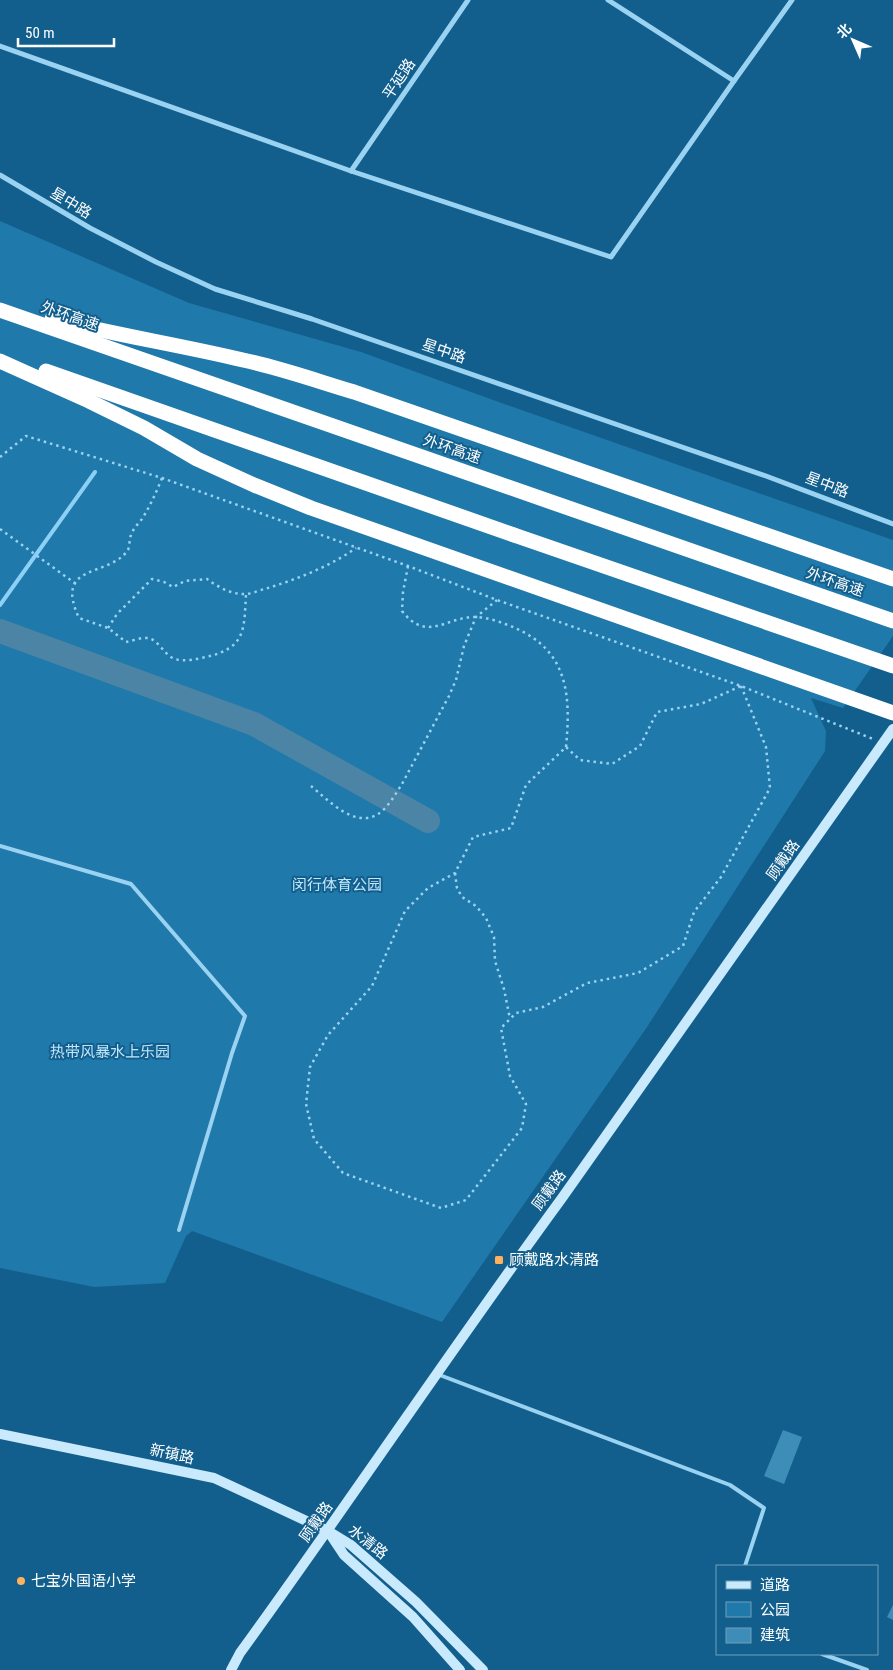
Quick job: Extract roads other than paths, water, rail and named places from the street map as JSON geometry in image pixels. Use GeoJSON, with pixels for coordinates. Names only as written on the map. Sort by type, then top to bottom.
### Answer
{"type":"FeatureCollection","features":[{"type":"Feature","properties":{"kind":"highway"},"geometry":{"type":"LineString","coordinates":[[0,305],[111,334],[244,360],[297,374],[363,395],[893,579]]}},
{"type":"Feature","properties":{"kind":"highway","name":"外环高速"},"geometry":{"type":"LineString","coordinates":[[0,310],[893,621]]}},
{"type":"Feature","properties":{"kind":"highway"},"geometry":{"type":"LineString","coordinates":[[0,355],[893,666]]}},
{"type":"Feature","properties":{"kind":"highway"},"geometry":{"type":"LineString","coordinates":[[0,361],[144,428],[197,459],[303,505],[893,713]]}},
{"type":"Feature","properties":{"kind":"main road","name":"顾戴路"},"geometry":{"type":"LineString","coordinates":[[231,1670],[240,1654],[893,729]]}},
{"type":"Feature","properties":{"kind":"main road","name":"新镇路"},"geometry":{"type":"LineString","coordinates":[[0,1434],[214,1478],[328,1531]]}},
{"type":"Feature","properties":{"kind":"main road","name":"水清路"},"geometry":{"type":"LineString","coordinates":[[328,1531],[344,1555],[413,1617],[460,1670]]}},
{"type":"Feature","properties":{"kind":"main road","name":"水清路"},"geometry":{"type":"LineString","coordinates":[[328,1531],[351,1545],[416,1602],[483,1670]]}},
{"type":"Feature","properties":{"kind":"street","name":"平延路"},"geometry":{"type":"LineString","coordinates":[[351,171],[468,0]]}},
{"type":"Feature","properties":{"kind":"street"},"geometry":{"type":"LineString","coordinates":[[608,0],[734,81]]}},
{"type":"Feature","properties":{"kind":"street"},"geometry":{"type":"LineString","coordinates":[[0,46],[351,171],[611,257],[792,0]]}},
{"type":"Feature","properties":{"kind":"street","name":"星中路"},"geometry":{"type":"LineString","coordinates":[[0,175],[90,228],[156,262],[216,288],[505,385],[766,476],[893,524]]}},
{"type":"Feature","properties":{"kind":"lane"},"geometry":{"type":"LineString","coordinates":[[0,846],[131,884],[245,1016],[232,1053],[180,1230]]}},
{"type":"Feature","properties":{"kind":"lane"},"geometry":{"type":"LineString","coordinates":[[437,1374],[730,1485],[764,1508],[745,1565]]}},
{"type":"Feature","properties":{"kind":"lane"},"geometry":{"type":"LineString","coordinates":[[825,1655],[867,1670]]}},
{"type":"Feature","properties":{"kind":"waterway"},"geometry":{"type":"LineString","coordinates":[[0,605],[95,472]]}},
{"type":"Feature","properties":{"kind":"waterway"},"geometry":{"type":"LineString","coordinates":[[0,631],[254,724],[428,821]]}},
{"type":"Feature","properties":{"kind":"place","name":"顾戴路水清路"},"geometry":{"type":"Point","coordinates":[499,1260]}},
{"type":"Feature","properties":{"kind":"place","name":"七宝外国语小学"},"geometry":{"type":"Point","coordinates":[21,1581]}},
{"type":"Feature","properties":{"kind":"park label","name":"闵行体育公园"},"geometry":{"type":"Point","coordinates":[337,885]}},
{"type":"Feature","properties":{"kind":"park label","name":"热带风暴水上乐园"},"geometry":{"type":"Point","coordinates":[110,1052]}}]}
